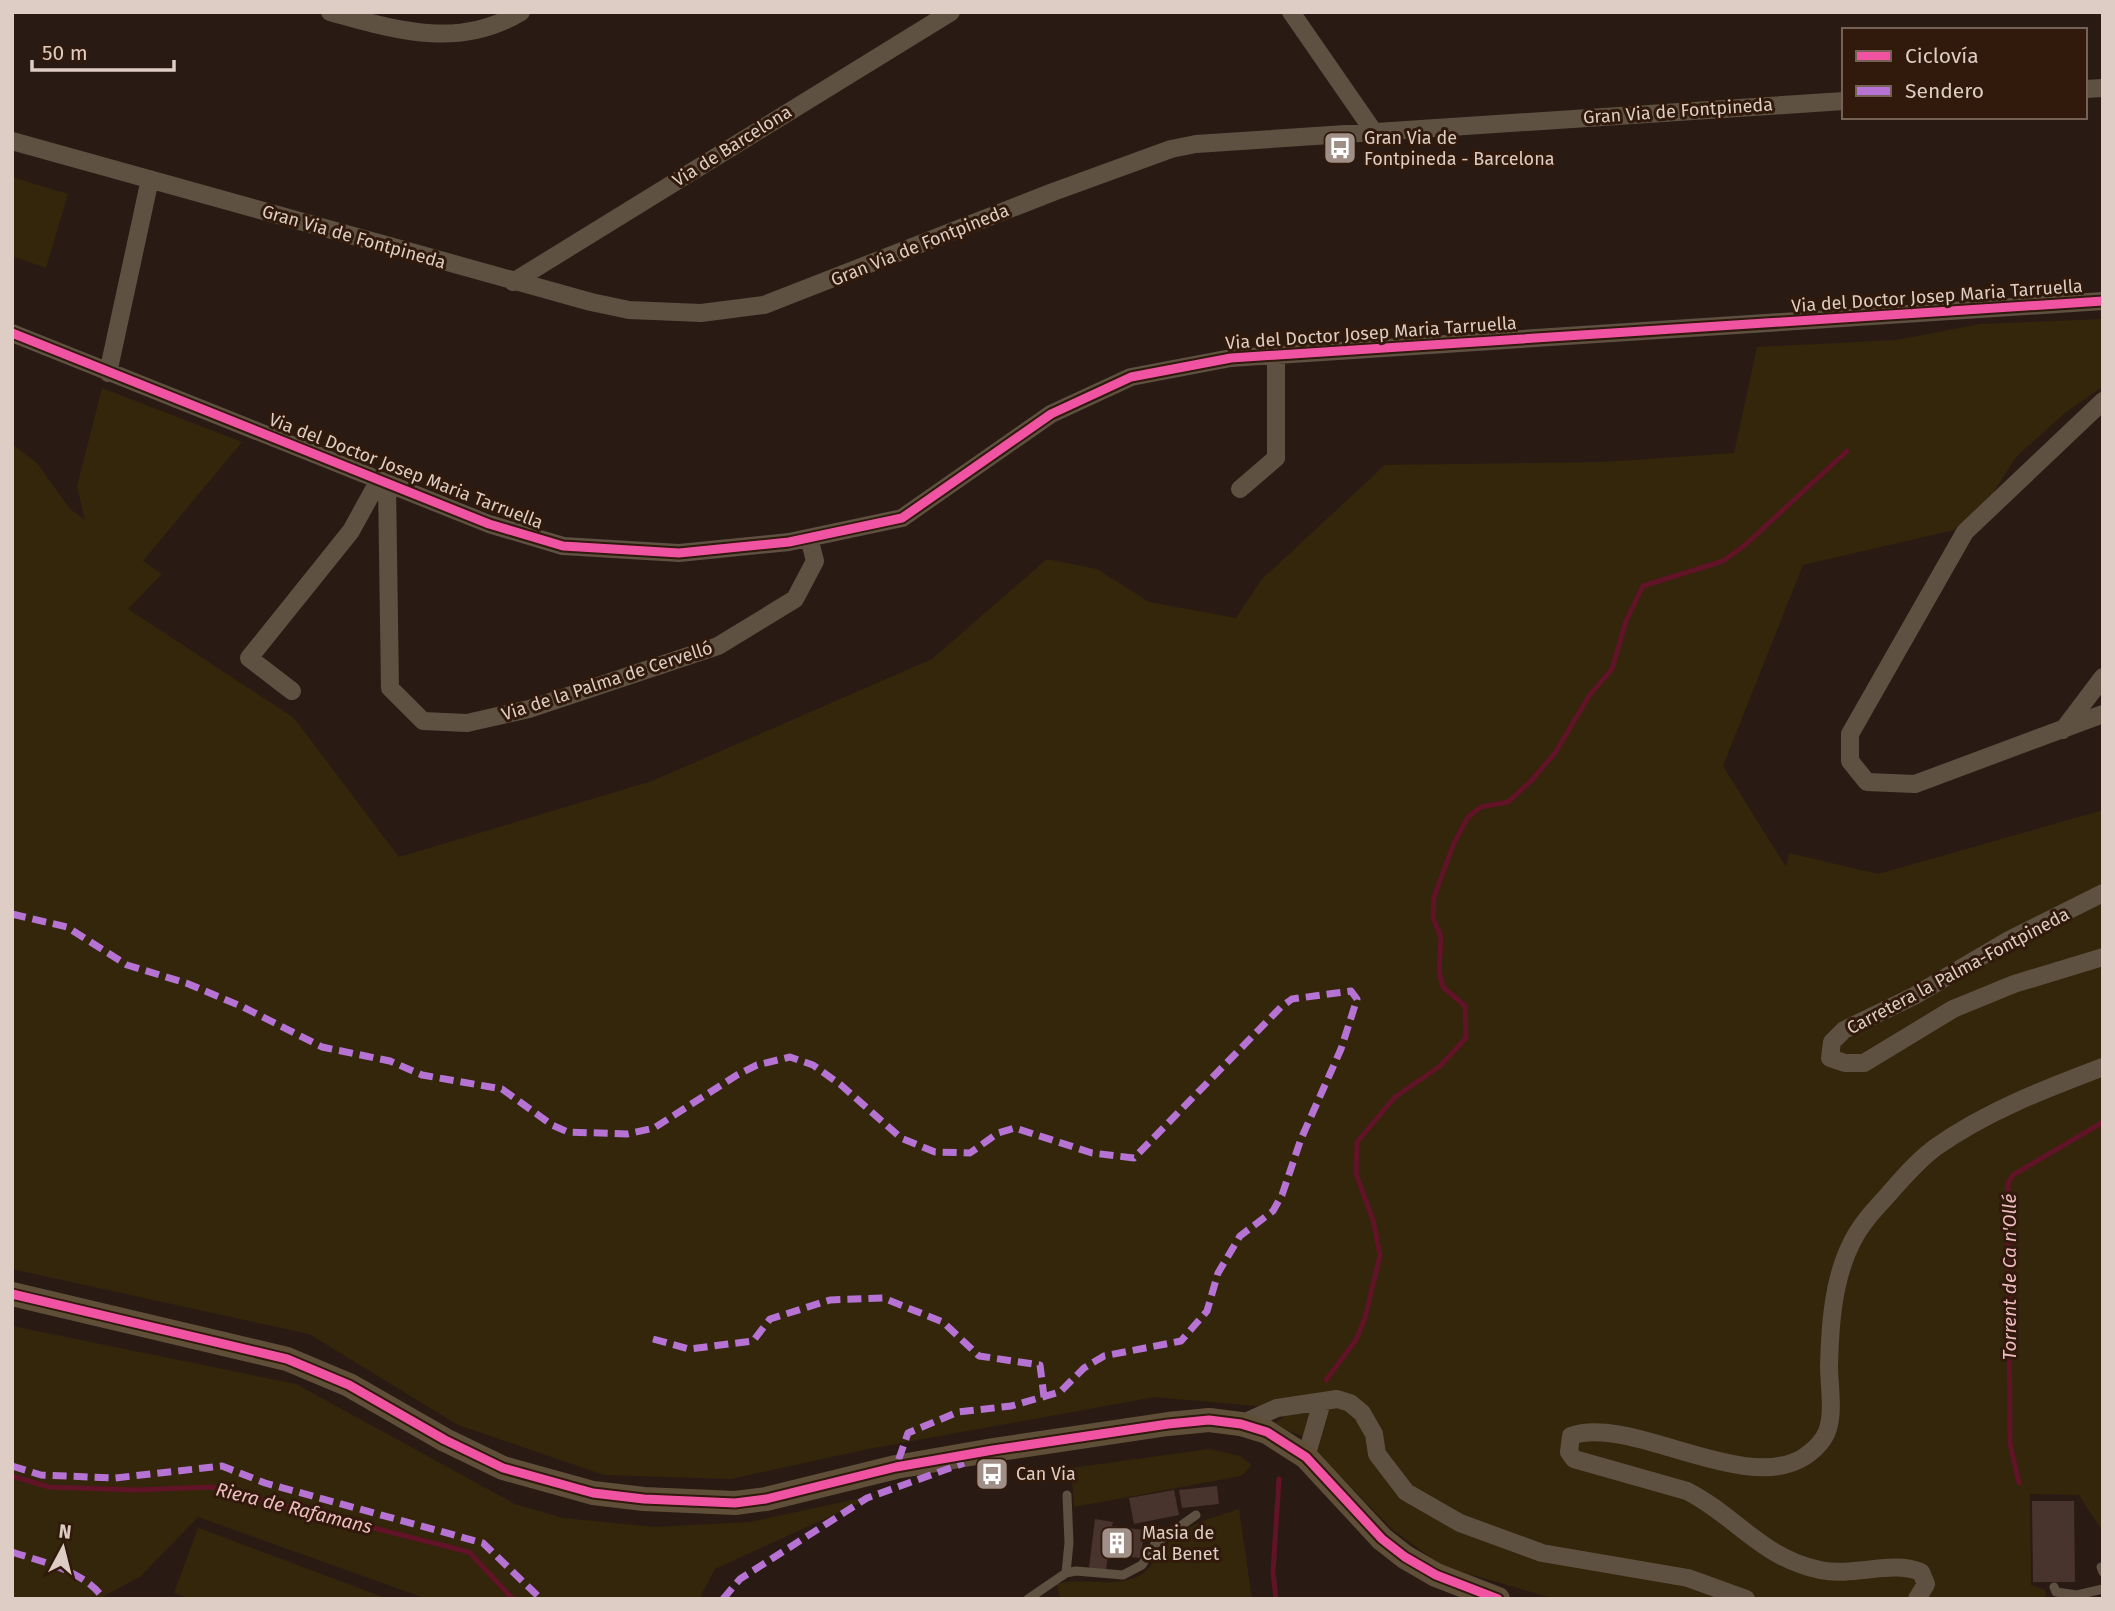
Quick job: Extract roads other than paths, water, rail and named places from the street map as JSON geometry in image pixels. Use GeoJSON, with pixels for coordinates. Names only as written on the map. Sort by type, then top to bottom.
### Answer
{"type":"FeatureCollection","features":[{"type":"Feature","properties":{"kind":"main road"},"geometry":{"type":"LineString","coordinates":[[12,1294],[287,1359],[349,1384],[445,1440],[503,1468],[593,1493],[644,1499],[688,1503],[746,1502],[896,1466],[993,1450],[1168,1424],[1209,1420],[1241,1424],[1267,1432],[1306,1457],[1373,1530],[1405,1557],[1436,1574],[1498,1599]]}},
{"type":"Feature","properties":{"kind":"street"},"geometry":{"type":"LineString","coordinates":[[330,12],[420,33],[451,35],[482,31],[521,12]]}},
{"type":"Feature","properties":{"kind":"street","name":"Via de Barcelona"},"geometry":{"type":"LineString","coordinates":[[513,282],[951,12]]}},
{"type":"Feature","properties":{"kind":"street"},"geometry":{"type":"LineString","coordinates":[[1292,12],[1374,132]]}},
{"type":"Feature","properties":{"kind":"street","name":"Gran Via de Fontpineda"},"geometry":{"type":"LineString","coordinates":[[12,141],[513,282],[629,310],[701,313],[742,309],[796,294],[1171,149],[1230,141],[1842,101]]}},
{"type":"Feature","properties":{"kind":"street"},"geometry":{"type":"LineString","coordinates":[[108,373],[150,179]]}},
{"type":"Feature","properties":{"kind":"street","name":"Via del Doctor Josep Maria Tarruella"},"geometry":{"type":"LineString","coordinates":[[12,333],[489,524],[563,546],[679,553],[809,538],[902,518],[1051,414],[1131,377],[1231,358],[2103,301]]}},
{"type":"Feature","properties":{"kind":"street"},"geometry":{"type":"LineString","coordinates":[[1240,489],[1276,458],[1276,355]]}},
{"type":"Feature","properties":{"kind":"street"},"geometry":{"type":"LineString","coordinates":[[2103,401],[1965,532],[1850,734],[1850,761],[1867,782],[1914,783],[2103,714]]}},
{"type":"Feature","properties":{"kind":"street"},"geometry":{"type":"LineString","coordinates":[[292,691],[248,658],[351,531],[383,482]]}},
{"type":"Feature","properties":{"kind":"street","name":"Via de la Palma de Cervelló"},"geometry":{"type":"LineString","coordinates":[[383,482],[390,688],[423,721],[467,723],[529,709],[718,646],[794,599],[815,561],[809,538]]}},
{"type":"Feature","properties":{"kind":"street"},"geometry":{"type":"LineString","coordinates":[[2063,730],[2103,677]]}},
{"type":"Feature","properties":{"kind":"street","name":"Carretera la Palma-Fontpineda"},"geometry":{"type":"LineString","coordinates":[[2103,893],[2009,940],[1914,996],[1844,1030],[1832,1042],[1830,1058],[1845,1063],[1864,1063],[1953,1009],[2014,984],[2103,957]]}},
{"type":"Feature","properties":{"kind":"street"},"geometry":{"type":"LineString","coordinates":[[1917,1599],[1926,1584],[1921,1572],[1897,1566],[1873,1572],[1834,1572],[1796,1563],[1771,1553],[1704,1500],[1687,1490],[1574,1458],[1569,1452],[1571,1436],[1582,1432],[1626,1437],[1753,1467],[1783,1465],[1803,1458],[1824,1438],[1830,1412],[1832,1314],[1840,1270],[1865,1220],[1934,1148],[2001,1109],[2103,1067]]}},
{"type":"Feature","properties":{"kind":"street"},"geometry":{"type":"LineString","coordinates":[[1241,1424],[1277,1408],[1337,1399],[1350,1403],[1362,1413],[1374,1434],[1377,1454],[1406,1492],[1460,1523],[1542,1553],[1688,1578],[1746,1599]]}},
{"type":"Feature","properties":{"kind":"street"},"geometry":{"type":"LineString","coordinates":[[1306,1457],[1322,1402]]}},
{"type":"Feature","properties":{"kind":"lane"},"geometry":{"type":"LineString","coordinates":[[1066,1573],[1069,1543],[1067,1495]]}},
{"type":"Feature","properties":{"kind":"lane"},"geometry":{"type":"LineString","coordinates":[[1028,1599],[1066,1573],[1076,1571],[1104,1575],[1123,1574],[1142,1565],[1154,1544],[1196,1516]]}},
{"type":"Feature","properties":{"kind":"lane"},"geometry":{"type":"LineString","coordinates":[[2054,1587],[2056,1592],[2077,1595],[2103,1589]]}},
{"type":"Feature","properties":{"kind":"waterway"},"geometry":{"type":"LineString","coordinates":[[1326,1380],[1356,1340],[1365,1318],[1380,1255],[1373,1220],[1356,1174],[1357,1142],[1395,1097],[1440,1066],[1466,1038],[1465,1006],[1443,987],[1439,972],[1441,937],[1433,918],[1434,897],[1454,843],[1468,817],[1481,807],[1508,802],[1555,753],[1589,696],[1612,669],[1626,621],[1643,586],[1723,561],[1745,545],[1847,451]]}},
{"type":"Feature","properties":{"kind":"waterway","name":"Torrent de Ca n'Ollé"},"geometry":{"type":"LineString","coordinates":[[2019,1483],[2010,1444],[2008,1183],[2013,1175],[2103,1122]]}},
{"type":"Feature","properties":{"kind":"waterway","name":"Riera de Rafamans"},"geometry":{"type":"LineString","coordinates":[[12,1476],[49,1487],[135,1490],[211,1487],[469,1552],[513,1599]]}},
{"type":"Feature","properties":{"kind":"waterway"},"geometry":{"type":"LineString","coordinates":[[1276,1599],[1273,1572],[1279,1479]]}},
{"type":"Feature","properties":{"kind":"place","name":"Gran Via de Fontpineda - Barcelona"},"geometry":{"type":"Point","coordinates":[1340,148]}},
{"type":"Feature","properties":{"kind":"place","name":"Can Via"},"geometry":{"type":"Point","coordinates":[992,1474]}},
{"type":"Feature","properties":{"kind":"place","name":"Masia de Cal Benet"},"geometry":{"type":"Point","coordinates":[1117,1543]}}]}
